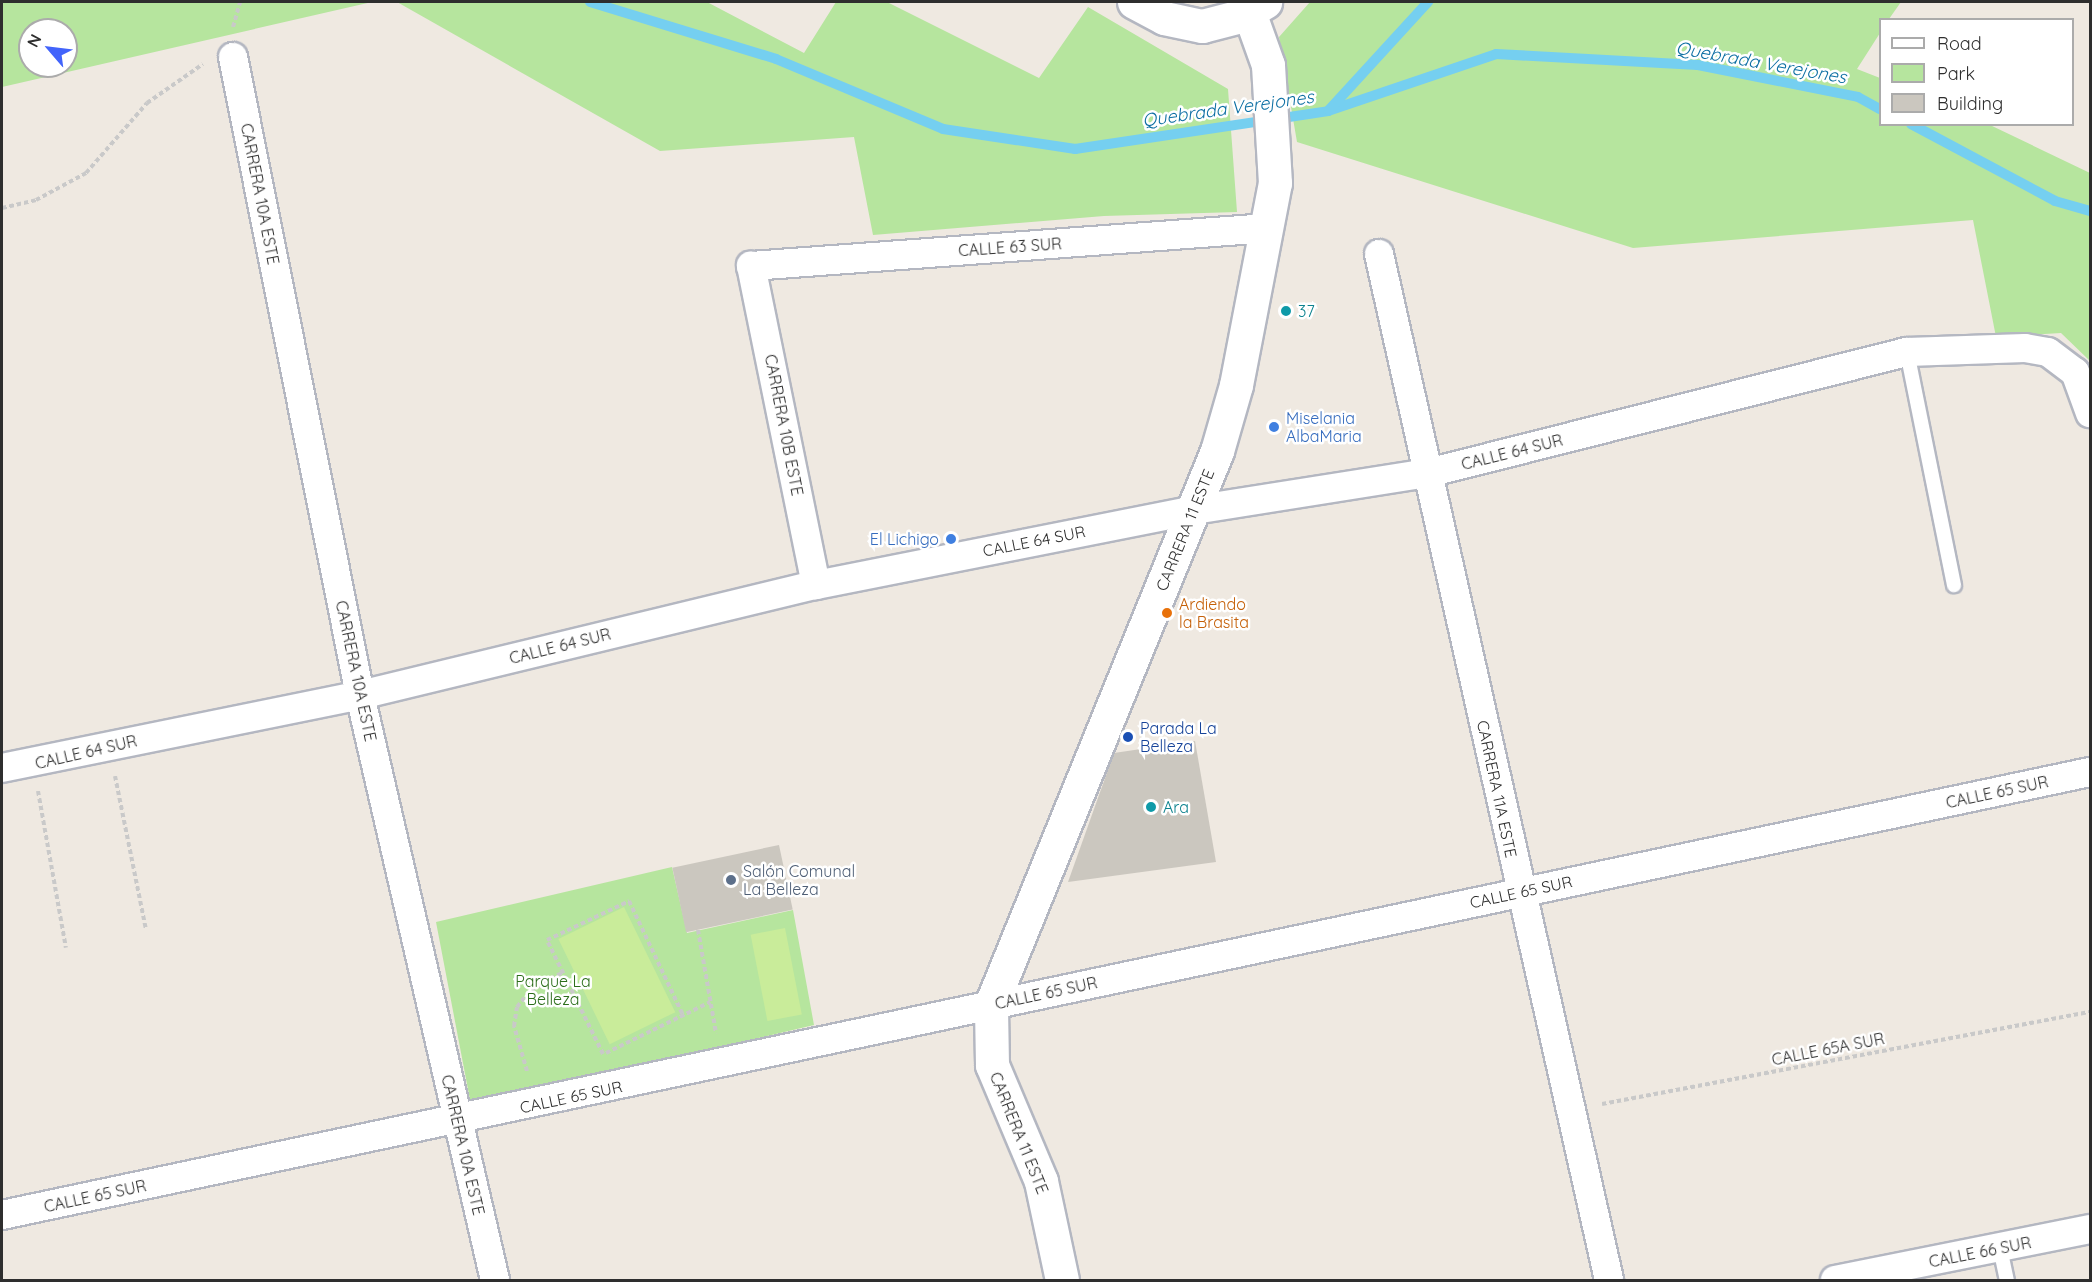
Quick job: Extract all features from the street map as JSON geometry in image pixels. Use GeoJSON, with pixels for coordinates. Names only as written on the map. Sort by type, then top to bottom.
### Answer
{"type":"FeatureCollection","features":[{"type":"Feature","properties":{"kind":"street","name":"CARRERA 11 ESTE"},"geometry":{"type":"LineString","coordinates":[[1062,1281],[1041,1181],[992,1065],[991,1005],[1194,510],[1236,385],[1275,183],[1272,95],[1257,7],[1222,23],[1183,25],[1134,2]]}},
{"type":"Feature","properties":{"kind":"street","name":"CARRERA 10A ESTE"},"geometry":{"type":"LineString","coordinates":[[233,57],[360,694],[495,1281]]}},
{"type":"Feature","properties":{"kind":"street","name":"CALLE 63 SUR"},"geometry":{"type":"LineString","coordinates":[[751,266],[1268,228]]}},
{"type":"Feature","properties":{"kind":"street","name":"CARRERA 11A ESTE"},"geometry":{"type":"LineString","coordinates":[[1379,254],[1520,892],[1609,1281]]}},
{"type":"Feature","properties":{"kind":"street","name":"CARRERA 10B ESTE"},"geometry":{"type":"LineString","coordinates":[[751,266],[816,585]]}},
{"type":"Feature","properties":{"kind":"street","name":"CALLE 64 SUR"},"geometry":{"type":"LineString","coordinates":[[2,768],[33,764],[108,746],[360,694],[816,585],[1194,510],[1428,473],[1907,352],[2025,348],[2067,364],[2086,392],[2091,413]]}},
{"type":"Feature","properties":{"kind":"street","name":"CALLE 65 SUR"},"geometry":{"type":"LineString","coordinates":[[2,1215],[458,1121],[991,1005],[2091,772]]}},
{"type":"Feature","properties":{"kind":"street","name":"CALLE 66 SUR"},"geometry":{"type":"LineString","coordinates":[[1834,1281],[2091,1229]]}},
{"type":"Feature","properties":{"kind":"lane"},"geometry":{"type":"LineString","coordinates":[[1907,352],[1954,585]]}},
{"type":"Feature","properties":{"kind":"lane"},"geometry":{"type":"LineString","coordinates":[[2000,1248],[2007,1281]]}},
{"type":"Feature","properties":{"kind":"path"},"geometry":{"type":"LineString","coordinates":[[2,208],[36,200],[87,173],[147,103],[182,76],[233,57]]}},
{"type":"Feature","properties":{"kind":"path"},"geometry":{"type":"LineString","coordinates":[[108,746],[146,930]]}},
{"type":"Feature","properties":{"kind":"path"},"geometry":{"type":"LineString","coordinates":[[33,764],[66,948]]}},
{"type":"Feature","properties":{"kind":"path"},"geometry":{"type":"LineString","coordinates":[[603,1054],[547,940],[629,901],[683,1015]]}},
{"type":"Feature","properties":{"kind":"path"},"geometry":{"type":"LineString","coordinates":[[698,930],[717,1043]]}},
{"type":"Feature","properties":{"kind":"path"},"geometry":{"type":"LineString","coordinates":[[529,1079],[514,1026],[517,1007],[531,990],[563,972]]}},
{"type":"Feature","properties":{"kind":"path"},"geometry":{"type":"LineString","coordinates":[[593,1059],[710,1002]]}},
{"type":"Feature","properties":{"kind":"path","name":"CALLE 65A SUR"},"geometry":{"type":"LineString","coordinates":[[1570,1110],[2091,1012]]}},
{"type":"Feature","properties":{"kind":"green space"},"geometry":{"type":"Polygon","coordinates":[[[2,2],[372,2],[78,70],[78,18],[18,18],[18,78],[41,78],[2,87],[2,2]]]}},
{"type":"Feature","properties":{"kind":"green space"},"geometry":{"type":"Polygon","coordinates":[[[397,2],[707,2],[804,53],[836,2],[887,2],[1039,78],[1088,7],[1228,89],[1237,212],[1104,216],[873,235],[854,137],[660,151],[397,2]]]}},
{"type":"Feature","properties":{"kind":"green space"},"geometry":{"type":"Polygon","coordinates":[[[1310,2],[1901,2],[1890,18],[1879,18],[1879,35],[1857,69],[1879,78],[1879,126],[1992,126],[2090,173],[2090,361],[2061,333],[1996,337],[1973,220],[1633,248],[1297,142],[1279,37],[1310,2]]]}},
{"type":"Feature","properties":{"kind":"green space","name":"Parque La Belleza"},"geometry":{"type":"Polygon","coordinates":[[[672,867],[687,933],[793,910],[814,1025],[471,1105],[436,922],[672,867]]]}},
{"type":"Feature","properties":{"kind":"green space"},"geometry":{"type":"Polygon","coordinates":[[[624,907],[675,1012],[610,1044],[558,939],[624,907]]]}},
{"type":"Feature","properties":{"kind":"green space"},"geometry":{"type":"Polygon","coordinates":[[[785,928],[802,1014],[767,1021],[751,935],[785,928]]]}},
{"type":"Feature","properties":{"kind":"building","name":"Ara"},"geometry":{"type":"Polygon","coordinates":[[[1195,741],[1216,862],[1068,882],[1114,753],[1195,741]]]}},
{"type":"Feature","properties":{"kind":"building","name":"Salón Comunal La Belleza"},"geometry":{"type":"Polygon","coordinates":[[[779,845],[793,910],[686,932],[672,868],[779,845]]]}},
{"type":"Feature","properties":{"kind":"waterway","name":"Quebrada Verejones"},"geometry":{"type":"LineString","coordinates":[[590,2],[776,59],[943,129],[1075,149],[1328,111],[1496,54],[1698,65],[1858,97],[1879,108]]}},
{"type":"Feature","properties":{"kind":"waterway"},"geometry":{"type":"LineString","coordinates":[[1329,110],[1428,2]]}},
{"type":"Feature","properties":{"kind":"waterway","name":"Quebrada Verejones"},"geometry":{"type":"LineString","coordinates":[[1915,126],[2055,201],[2090,211]]}},
{"type":"Feature","properties":{"kind":"place","name":"37"},"geometry":{"type":"Point","coordinates":[1286,311]}},
{"type":"Feature","properties":{"kind":"place","name":"Miselania AlbaMaria"},"geometry":{"type":"Point","coordinates":[1274,427]}},
{"type":"Feature","properties":{"kind":"place","name":"El Lichigo"},"geometry":{"type":"Point","coordinates":[951,539]}},
{"type":"Feature","properties":{"kind":"place","name":"Ardiendo la Brasita"},"geometry":{"type":"Point","coordinates":[1167,613]}},
{"type":"Feature","properties":{"kind":"place","name":"Parada La Belleza"},"geometry":{"type":"Point","coordinates":[1128,737]}},
{"type":"Feature","properties":{"kind":"place","name":"Ara"},"geometry":{"type":"Point","coordinates":[1151,807]}},
{"type":"Feature","properties":{"kind":"place","name":"Salón Comunal La Belleza"},"geometry":{"type":"Point","coordinates":[731,880]}}]}
